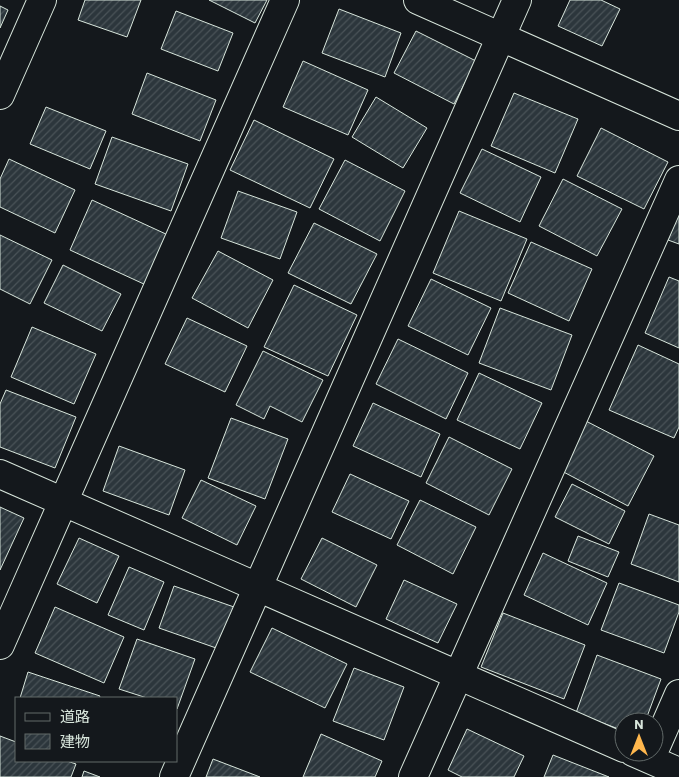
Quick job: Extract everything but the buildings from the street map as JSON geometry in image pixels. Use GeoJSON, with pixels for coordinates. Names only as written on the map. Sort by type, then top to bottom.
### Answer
{"type":"FeatureCollection","features":[{"type":"Feature","properties":{"kind":"street"},"geometry":{"type":"LineString","coordinates":[[0,95],[42,0]]}},
{"type":"Feature","properties":{"kind":"street"},"geometry":{"type":"LineString","coordinates":[[0,645],[285,0]]}},
{"type":"Feature","properties":{"kind":"street"},"geometry":{"type":"LineString","coordinates":[[418,0],[679,116]]}},
{"type":"Feature","properties":{"kind":"street"},"geometry":{"type":"LineString","coordinates":[[174,777],[517,0]]}},
{"type":"Feature","properties":{"kind":"street"},"geometry":{"type":"LineString","coordinates":[[413,777],[679,180]]}},
{"type":"Feature","properties":{"kind":"street"},"geometry":{"type":"LineString","coordinates":[[0,474],[614,744]]}},
{"type":"Feature","properties":{"kind":"street"},"geometry":{"type":"LineString","coordinates":[[664,724],[679,694]]}},
{"type":"Feature","properties":{"kind":"street"},"geometry":{"type":"LineString","coordinates":[[656,762],[679,772]]}}]}
